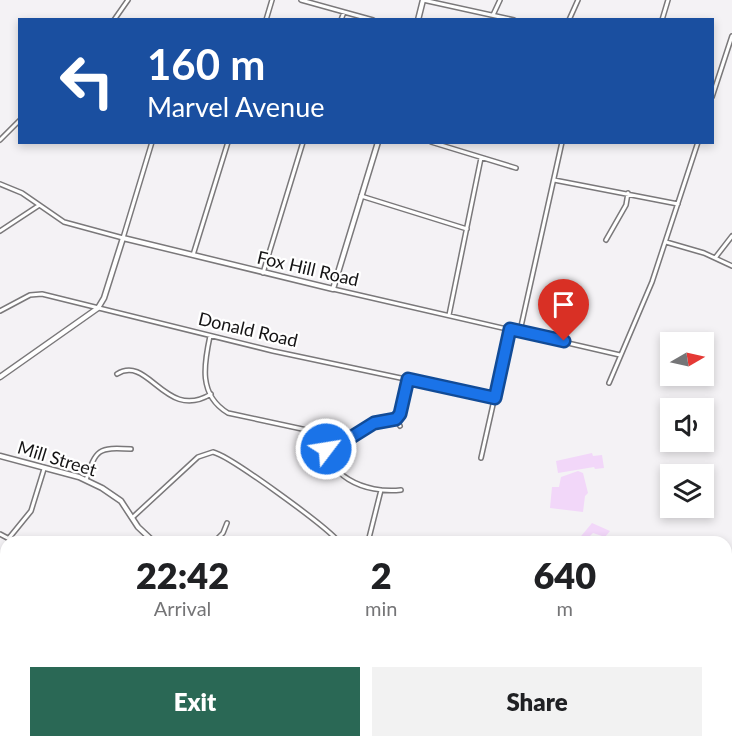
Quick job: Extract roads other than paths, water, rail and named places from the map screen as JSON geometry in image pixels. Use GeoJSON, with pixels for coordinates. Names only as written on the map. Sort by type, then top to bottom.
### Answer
{"type":"FeatureCollection","features":[{"type":"Feature","properties":{"kind":"street"},"geometry":{"type":"LineString","coordinates":[[115,18],[128,0]]}},
{"type":"Feature","properties":{"kind":"street"},"geometry":{"type":"LineString","coordinates":[[267,18],[272,0]]}},
{"type":"Feature","properties":{"kind":"street"},"geometry":{"type":"LineString","coordinates":[[301,0],[366,18]]}},
{"type":"Feature","properties":{"kind":"street"},"geometry":{"type":"LineString","coordinates":[[418,18],[423,0],[506,18]]}},
{"type":"Feature","properties":{"kind":"street"},"geometry":{"type":"LineString","coordinates":[[493,15],[500,0]]}},
{"type":"Feature","properties":{"kind":"street"},"geometry":{"type":"LineString","coordinates":[[570,18],[578,0]]}},
{"type":"Feature","properties":{"kind":"street"},"geometry":{"type":"LineString","coordinates":[[663,18],[668,0]]}},
{"type":"Feature","properties":{"kind":"street"},"geometry":{"type":"LineString","coordinates":[[342,18],[344,12]]}},
{"type":"Feature","properties":{"kind":"street"},"geometry":{"type":"LineString","coordinates":[[714,91],[732,36]]}},
{"type":"Feature","properties":{"kind":"street"},"geometry":{"type":"LineString","coordinates":[[0,140],[18,122]]}},
{"type":"Feature","properties":{"kind":"street"},"geometry":{"type":"LineString","coordinates":[[0,377],[98,308],[105,297],[151,144]]}},
{"type":"Feature","properties":{"kind":"street"},"geometry":{"type":"LineString","coordinates":[[192,257],[227,144]]}},
{"type":"Feature","properties":{"kind":"street"},"geometry":{"type":"LineString","coordinates":[[263,273],[302,144]]}},
{"type":"Feature","properties":{"kind":"street"},"geometry":{"type":"LineString","coordinates":[[333,289],[377,144]]}},
{"type":"Feature","properties":{"kind":"street"},"geometry":{"type":"LineString","coordinates":[[437,144],[516,168]]}},
{"type":"Feature","properties":{"kind":"street"},"geometry":{"type":"LineString","coordinates":[[520,331],[562,144]]}},
{"type":"Feature","properties":{"kind":"street"},"geometry":{"type":"LineString","coordinates":[[609,384],[666,242],[697,144]]}},
{"type":"Feature","properties":{"kind":"street"},"geometry":{"type":"LineString","coordinates":[[449,315],[482,158]]}},
{"type":"Feature","properties":{"kind":"street"},"geometry":{"type":"LineString","coordinates":[[554,180],[679,204]]}},
{"type":"Feature","properties":{"kind":"street","name":"Fox Hill Road"},"geometry":{"type":"LineString","coordinates":[[0,184],[18,190],[64,222],[192,257],[620,355]]}},
{"type":"Feature","properties":{"kind":"street"},"geometry":{"type":"LineString","coordinates":[[606,240],[626,205],[628,193]]}},
{"type":"Feature","properties":{"kind":"street"},"geometry":{"type":"LineString","coordinates":[[361,196],[467,229]]}},
{"type":"Feature","properties":{"kind":"street"},"geometry":{"type":"LineString","coordinates":[[0,231],[39,205]]}},
{"type":"Feature","properties":{"kind":"street"},"geometry":{"type":"LineString","coordinates":[[715,258],[732,236]]}},
{"type":"Feature","properties":{"kind":"street"},"geometry":{"type":"LineString","coordinates":[[666,242],[732,266]]}},
{"type":"Feature","properties":{"kind":"street","name":"Donald Road"},"geometry":{"type":"LineString","coordinates":[[0,311],[38,294],[210,336],[495,398]]}},
{"type":"Feature","properties":{"kind":"street"},"geometry":{"type":"LineString","coordinates":[[481,458],[510,329]]}},
{"type":"Feature","properties":{"kind":"street"},"geometry":{"type":"LineString","coordinates":[[210,336],[204,374],[211,394],[222,409],[236,416],[350,438],[374,423],[396,419],[400,414],[408,379]]}},
{"type":"Feature","properties":{"kind":"street"},"geometry":{"type":"LineString","coordinates":[[117,374],[127,368],[135,369],[167,393],[190,403],[211,394]]}},
{"type":"Feature","properties":{"kind":"street"},"geometry":{"type":"LineString","coordinates":[[396,419],[399,426]]}},
{"type":"Feature","properties":{"kind":"street"},"geometry":{"type":"LineString","coordinates":[[327,435],[326,451],[332,465],[357,483],[381,490],[401,490]]}},
{"type":"Feature","properties":{"kind":"street"},"geometry":{"type":"LineString","coordinates":[[86,480],[93,459],[98,452],[106,449],[131,449]]}},
{"type":"Feature","properties":{"kind":"street"},"geometry":{"type":"LineString","coordinates":[[133,517],[198,457],[213,452],[220,454],[276,493],[331,536]]}},
{"type":"Feature","properties":{"kind":"street","name":"Mill Street"},"geometry":{"type":"LineString","coordinates":[[0,456],[86,480],[117,498],[149,536]]}},
{"type":"Feature","properties":{"kind":"street"},"geometry":{"type":"LineString","coordinates":[[11,536],[31,511],[44,469]]}},
{"type":"Feature","properties":{"kind":"street"},"geometry":{"type":"LineString","coordinates":[[370,536],[381,490]]}},
{"type":"Feature","properties":{"kind":"street"},"geometry":{"type":"LineString","coordinates":[[220,536],[227,523]]}}]}
